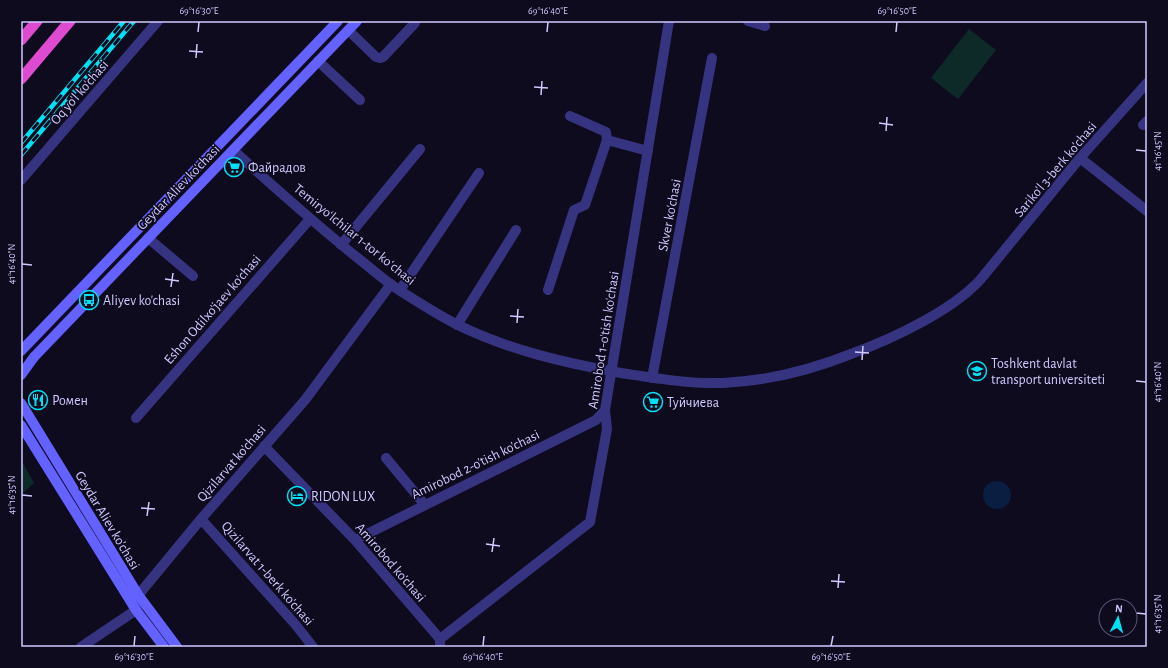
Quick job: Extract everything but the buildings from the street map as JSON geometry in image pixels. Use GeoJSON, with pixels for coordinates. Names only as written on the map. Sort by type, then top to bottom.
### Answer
{"type":"FeatureCollection","features":[{"type":"Feature","properties":{"kind":"highway"},"geometry":{"type":"LineString","coordinates":[[21,40],[37,21]]}},
{"type":"Feature","properties":{"kind":"highway"},"geometry":{"type":"LineString","coordinates":[[21,79],[70,21]]}},
{"type":"Feature","properties":{"kind":"main road","name":"Geydar Aliev ko'chasi"},"geometry":{"type":"LineString","coordinates":[[21,351],[338,21]]}},
{"type":"Feature","properties":{"kind":"main road","name":"Geydar Aliev ko'chasi"},"geometry":{"type":"LineString","coordinates":[[21,375],[34,357],[357,21]]}},
{"type":"Feature","properties":{"kind":"main road"},"geometry":{"type":"LineString","coordinates":[[223,141],[233,150]]}},
{"type":"Feature","properties":{"kind":"main road"},"geometry":{"type":"LineString","coordinates":[[88,281],[98,291]]}},
{"type":"Feature","properties":{"kind":"main road","name":"Geydar Aliev ko'chasi"},"geometry":{"type":"LineString","coordinates":[[21,403],[139,596],[177,647]]}},
{"type":"Feature","properties":{"kind":"main road","name":"Geydar Aliev ko'chasi"},"geometry":{"type":"LineString","coordinates":[[21,425],[136,610],[164,647]]}},
{"type":"Feature","properties":{"kind":"street","name":"Oq yo'l ko'chasi"},"geometry":{"type":"LineString","coordinates":[[21,180],[158,21]]}},
{"type":"Feature","properties":{"kind":"street","name":"Amirobod 1-o'tish ko'chasi"},"geometry":{"type":"LineString","coordinates":[[440,643],[590,522],[607,429],[605,410],[668,21]]}},
{"type":"Feature","properties":{"kind":"street"},"geometry":{"type":"LineString","coordinates":[[748,21],[765,26]]}},
{"type":"Feature","properties":{"kind":"street"},"geometry":{"type":"LineString","coordinates":[[348,30],[376,57],[380,58],[383,57],[415,23]]}},
{"type":"Feature","properties":{"kind":"street","name":"Skver ko'chasi"},"geometry":{"type":"LineString","coordinates":[[652,378],[712,58]]}},
{"type":"Feature","properties":{"kind":"street"},"geometry":{"type":"LineString","coordinates":[[318,61],[360,100]]}},
{"type":"Feature","properties":{"kind":"street","name":"Sariko'l 3-berk ko'chasi"},"geometry":{"type":"LineString","coordinates":[[985,274],[1080,158],[1147,83]]}},
{"type":"Feature","properties":{"kind":"street"},"geometry":{"type":"LineString","coordinates":[[548,290],[574,210],[585,206],[607,140],[606,132],[570,116]]}},
{"type":"Feature","properties":{"kind":"street"},"geometry":{"type":"LineString","coordinates":[[607,140],[648,151]]}},
{"type":"Feature","properties":{"kind":"street"},"geometry":{"type":"LineString","coordinates":[[341,245],[420,149]]}},
{"type":"Feature","properties":{"kind":"street","name":"Temiryo‘lchilar 1-tor koʻchasi"},"geometry":{"type":"LineString","coordinates":[[233,150],[341,245],[395,287],[457,325],[527,351],[559,360],[652,378],[705,383],[740,381],[775,376],[827,362],[880,342],[929,317],[972,290],[985,274]]}},
{"type":"Feature","properties":{"kind":"street"},"geometry":{"type":"LineString","coordinates":[[1080,158],[1147,211]]}},
{"type":"Feature","properties":{"kind":"street","name":"Qizilarvat ko'chasi"},"geometry":{"type":"LineString","coordinates":[[136,610],[139,596],[201,519],[310,394],[395,287],[479,172]]}},
{"type":"Feature","properties":{"kind":"street","name":"Eshon Odilxo'jaev ko'chasi"},"geometry":{"type":"LineString","coordinates":[[136,418],[310,219]]}},
{"type":"Feature","properties":{"kind":"street"},"geometry":{"type":"LineString","coordinates":[[457,325],[516,230]]}},
{"type":"Feature","properties":{"kind":"street"},"geometry":{"type":"LineString","coordinates":[[148,238],[193,276]]}},
{"type":"Feature","properties":{"kind":"street","name":"Amirobod 2-o'tish ko'chasi"},"geometry":{"type":"LineString","coordinates":[[354,540],[596,420],[605,410]]}},
{"type":"Feature","properties":{"kind":"street","name":"Amirobod ko'chasi"},"geometry":{"type":"LineString","coordinates":[[264,446],[354,540],[440,643]]}},
{"type":"Feature","properties":{"kind":"street"},"geometry":{"type":"LineString","coordinates":[[386,458],[425,505]]}},
{"type":"Feature","properties":{"kind":"street","name":"Qizilarvat 1-berk ko'chasi"},"geometry":{"type":"LineString","coordinates":[[201,519],[295,624],[313,647]]}},
{"type":"Feature","properties":{"kind":"street"},"geometry":{"type":"LineString","coordinates":[[82,647],[136,610]]}},
{"type":"Feature","properties":{"kind":"green space"},"geometry":{"type":"Polygon","coordinates":[[[969,29],[996,50],[958,99],[931,78],[969,29]]]}},
{"type":"Feature","properties":{"kind":"green space"},"geometry":{"type":"Polygon","coordinates":[[[21,460],[34,483],[21,495],[21,460]]]}},
{"type":"Feature","properties":{"kind":"water"},"geometry":{"type":"Polygon","coordinates":[[[997,481],[1007,485],[1011,495],[1007,505],[997,509],[987,505],[983,495],[987,485],[997,481]]]}},
{"type":"Feature","properties":{"kind":"railway"},"geometry":{"type":"LineString","coordinates":[[21,143],[124,21]]}},
{"type":"Feature","properties":{"kind":"railway"},"geometry":{"type":"LineString","coordinates":[[21,155],[134,21]]}},
{"type":"Feature","properties":{"kind":"place","name":"Файрадов"},"geometry":{"type":"Point","coordinates":[234,167]}},
{"type":"Feature","properties":{"kind":"place","name":"Aliyev ko'chasi"},"geometry":{"type":"Point","coordinates":[89,300]}},
{"type":"Feature","properties":{"kind":"place","name":"Toshkent davlat transport universiteti"},"geometry":{"type":"Point","coordinates":[977,371]}},
{"type":"Feature","properties":{"kind":"place","name":"Ромен"},"geometry":{"type":"Point","coordinates":[38,400]}},
{"type":"Feature","properties":{"kind":"place","name":"Туйчиева"},"geometry":{"type":"Point","coordinates":[653,402]}},
{"type":"Feature","properties":{"kind":"place","name":"RIDON LUX"},"geometry":{"type":"Point","coordinates":[297,496]}}]}
